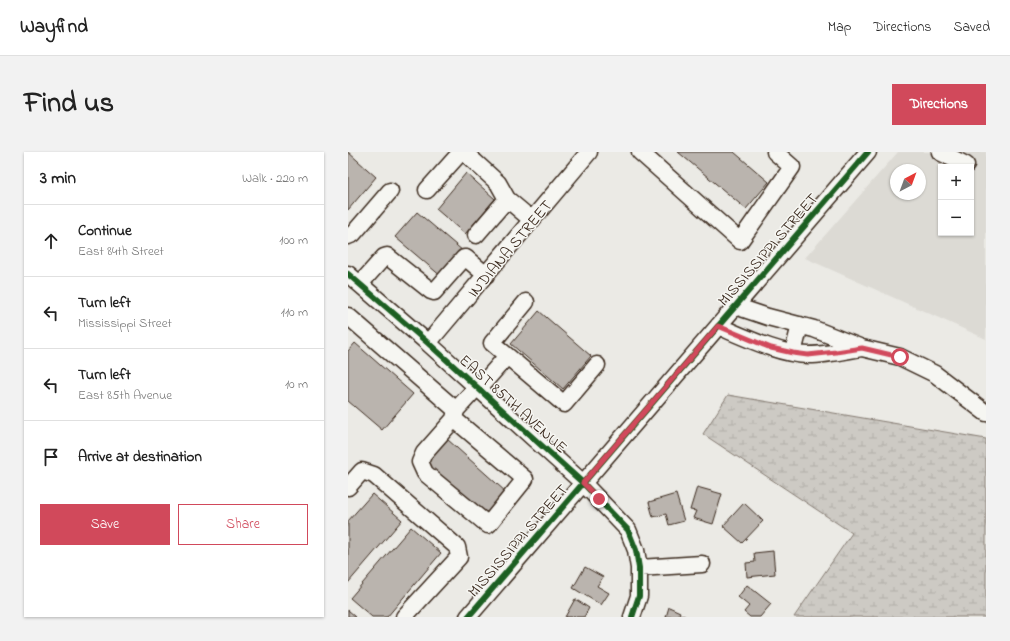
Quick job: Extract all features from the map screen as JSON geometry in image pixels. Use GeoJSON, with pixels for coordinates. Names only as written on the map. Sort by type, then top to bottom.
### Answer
{"type":"FeatureCollection","features":[{"type":"Feature","properties":{"kind":"street"},"geometry":{"type":"LineString","coordinates":[[427,190],[461,152]]}},
{"type":"Feature","properties":{"kind":"street"},"geometry":{"type":"LineString","coordinates":[[464,152],[498,183],[507,199],[532,220]]}},
{"type":"Feature","properties":{"kind":"street","name":"INDIANA STREET"},"geometry":{"type":"LineString","coordinates":[[428,343],[589,152]]}},
{"type":"Feature","properties":{"kind":"street"},"geometry":{"type":"LineString","coordinates":[[640,152],[740,241],[792,168],[775,152]]}},
{"type":"Feature","properties":{"kind":"street","name":"MISSISSIPPI STREET"},"geometry":{"type":"LineString","coordinates":[[468,617],[868,152]]}},
{"type":"Feature","properties":{"kind":"street"},"geometry":{"type":"LineString","coordinates":[[940,152],[964,164]]}},
{"type":"Feature","properties":{"kind":"street"},"geometry":{"type":"LineString","coordinates":[[348,236],[353,234],[390,191]]}},
{"type":"Feature","properties":{"kind":"street"},"geometry":{"type":"LineString","coordinates":[[476,235],[507,199]]}},
{"type":"Feature","properties":{"kind":"street"},"geometry":{"type":"LineString","coordinates":[[352,281],[387,256],[434,292],[464,258],[466,258],[486,275]]}},
{"type":"Feature","properties":{"kind":"street","name":"EAST 85TH AVENUE"},"geometry":{"type":"LineString","coordinates":[[352,281],[428,343],[478,388],[583,483],[628,530],[636,550],[639,568],[639,596],[632,617]]}},
{"type":"Feature","properties":{"kind":"street"},"geometry":{"type":"LineString","coordinates":[[526,302],[492,343],[564,404],[598,365]]}},
{"type":"Feature","properties":{"kind":"street"},"geometry":{"type":"LineString","coordinates":[[735,306],[768,318],[814,329],[862,348],[900,357],[935,374],[986,413]]}},
{"type":"Feature","properties":{"kind":"street"},"geometry":{"type":"LineString","coordinates":[[348,316],[455,414],[525,479],[488,525],[425,473],[420,462],[424,453],[455,414],[507,356]]}},
{"type":"Feature","properties":{"kind":"street"},"geometry":{"type":"LineString","coordinates":[[793,353],[800,325]]}},
{"type":"Feature","properties":{"kind":"street"},"geometry":{"type":"LineString","coordinates":[[718,326],[771,348],[793,353],[808,355],[862,348]]}},
{"type":"Feature","properties":{"kind":"street"},"geometry":{"type":"LineString","coordinates":[[348,487],[362,471],[374,476],[457,547],[458,557],[404,617]]}},
{"type":"Feature","properties":{"kind":"street"},"geometry":{"type":"LineString","coordinates":[[639,568],[702,564]]}},
{"type":"Feature","properties":{"kind":"shaded area"},"geometry":{"type":"Polygon","coordinates":[[[898,152],[986,152],[986,339],[805,258],[898,152]]]}},
{"type":"Feature","properties":{"kind":"green space"},"geometry":{"type":"Polygon","coordinates":[[[728,395],[986,439],[986,617],[794,617],[852,533],[703,434],[728,395]]]}},
{"type":"Feature","properties":{"kind":"building"},"geometry":{"type":"Polygon","coordinates":[[[348,152],[376,177],[348,210],[348,152]]]}},
{"type":"Feature","properties":{"kind":"building"},"geometry":{"type":"Polygon","coordinates":[[[678,152],[734,152],[769,182],[746,209],[678,152]]]}},
{"type":"Feature","properties":{"kind":"building"},"geometry":{"type":"Polygon","coordinates":[[[466,173],[495,199],[465,234],[436,209],[466,173]]]}},
{"type":"Feature","properties":{"kind":"building"},"geometry":{"type":"Polygon","coordinates":[[[417,212],[463,251],[442,277],[395,237],[417,212]]]}},
{"type":"Feature","properties":{"kind":"building"},"geometry":{"type":"Polygon","coordinates":[[[539,311],[591,356],[563,389],[511,344],[539,311]]]}},
{"type":"Feature","properties":{"kind":"building"},"geometry":{"type":"Polygon","coordinates":[[[355,343],[413,394],[382,430],[348,401],[348,351],[355,343]]]}},
{"type":"Feature","properties":{"kind":"building"},"geometry":{"type":"Polygon","coordinates":[[[447,439],[506,492],[483,517],[424,464],[447,439]]]}},
{"type":"Feature","properties":{"kind":"building"},"geometry":{"type":"Polygon","coordinates":[[[697,487],[722,494],[713,524],[693,518],[696,511],[690,510],[697,487]]]}},
{"type":"Feature","properties":{"kind":"building"},"geometry":{"type":"Polygon","coordinates":[[[372,494],[402,520],[348,583],[348,521],[372,494]]]}},
{"type":"Feature","properties":{"kind":"building"},"geometry":{"type":"Polygon","coordinates":[[[676,494],[684,521],[669,525],[666,514],[653,517],[649,502],[676,494]]]}},
{"type":"Feature","properties":{"kind":"building"},"geometry":{"type":"Polygon","coordinates":[[[744,503],[763,521],[742,543],[723,526],[744,503]]]}},
{"type":"Feature","properties":{"kind":"building"},"geometry":{"type":"Polygon","coordinates":[[[411,527],[441,553],[387,617],[372,617],[350,598],[411,527]]]}},
{"type":"Feature","properties":{"kind":"building"},"geometry":{"type":"Polygon","coordinates":[[[773,551],[775,574],[747,577],[746,563],[755,562],[754,553],[773,551]]]}},
{"type":"Feature","properties":{"kind":"building"},"geometry":{"type":"Polygon","coordinates":[[[585,567],[603,577],[597,586],[609,593],[601,605],[573,588],[585,567]]]}},
{"type":"Feature","properties":{"kind":"building"},"geometry":{"type":"Polygon","coordinates":[[[747,585],[771,604],[760,617],[750,617],[744,612],[749,606],[738,597],[747,585]]]}},
{"type":"Feature","properties":{"kind":"building"},"geometry":{"type":"Polygon","coordinates":[[[575,599],[589,608],[584,617],[565,617],[575,599]]]}},
{"type":"Feature","properties":{"kind":"building"},"geometry":{"type":"Polygon","coordinates":[[[669,607],[680,612],[679,614],[687,617],[666,617],[669,607]]]}},
{"type":"Feature","properties":{"kind":"building"},"geometry":{"type":"Polygon","coordinates":[[[348,610],[356,617],[348,617],[348,610]]]}},
{"type":"Feature","properties":{"kind":"cycle path"},"geometry":{"type":"LineString","coordinates":[[468,617],[868,152]]}},
{"type":"Feature","properties":{"kind":"cycle path"},"geometry":{"type":"LineString","coordinates":[[348,274],[428,343],[583,483],[628,530],[636,550],[639,568],[639,596],[632,617]]}},
{"type":"Feature","properties":{"kind":"route"},"geometry":{"type":"LineString","coordinates":[[599,499],[583,483],[718,326],[771,348],[793,353],[808,355],[862,348],[900,357]]}}]}
